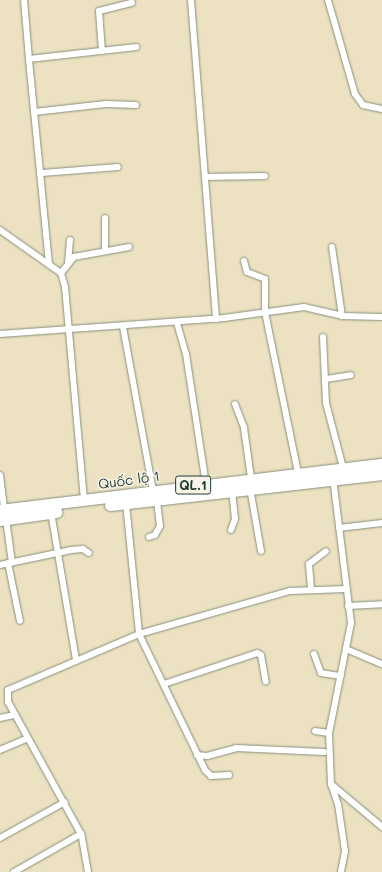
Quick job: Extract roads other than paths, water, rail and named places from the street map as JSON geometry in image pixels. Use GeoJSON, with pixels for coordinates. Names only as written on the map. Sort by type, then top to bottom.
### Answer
{"type":"FeatureCollection","features":[{"type":"Feature","properties":{"kind":"highway","name":"Quốc lộ 1"},"geometry":{"type":"LineString","coordinates":[[2,515],[84,502],[232,490],[250,483],[298,473],[382,464]]}},
{"type":"Feature","properties":{"kind":"highway","name":"Quốc lộ 1"},"geometry":{"type":"LineString","coordinates":[[2,515],[51,512],[126,503],[206,484],[250,483],[382,474]]}},
{"type":"Feature","properties":{"kind":"street"},"geometry":{"type":"LineString","coordinates":[[24,0],[34,112],[42,172],[49,264]]}},
{"type":"Feature","properties":{"kind":"street"},"geometry":{"type":"LineString","coordinates":[[191,0],[216,319]]}},
{"type":"Feature","properties":{"kind":"street"},"geometry":{"type":"LineString","coordinates":[[328,0],[355,94],[363,104],[382,109]]}},
{"type":"Feature","properties":{"kind":"street"},"geometry":{"type":"LineString","coordinates":[[102,51],[99,11],[132,3]]}},
{"type":"Feature","properties":{"kind":"street"},"geometry":{"type":"LineString","coordinates":[[29,59],[136,47]]}},
{"type":"Feature","properties":{"kind":"street"},"geometry":{"type":"LineString","coordinates":[[34,112],[106,104],[136,105]]}},
{"type":"Feature","properties":{"kind":"street"},"geometry":{"type":"LineString","coordinates":[[42,172],[118,167]]}},
{"type":"Feature","properties":{"kind":"street"},"geometry":{"type":"LineString","coordinates":[[205,177],[264,176]]}},
{"type":"Feature","properties":{"kind":"street"},"geometry":{"type":"LineString","coordinates":[[105,218],[106,249]]}},
{"type":"Feature","properties":{"kind":"street"},"geometry":{"type":"LineString","coordinates":[[0,230],[61,273]]}},
{"type":"Feature","properties":{"kind":"street"},"geometry":{"type":"LineString","coordinates":[[68,263],[70,240]]}},
{"type":"Feature","properties":{"kind":"street"},"geometry":{"type":"LineString","coordinates":[[84,502],[69,331],[61,273],[74,256],[106,249],[129,247]]}},
{"type":"Feature","properties":{"kind":"street"},"geometry":{"type":"LineString","coordinates":[[332,247],[342,316]]}},
{"type":"Feature","properties":{"kind":"street"},"geometry":{"type":"LineString","coordinates":[[244,261],[247,272],[265,279],[265,312],[298,473]]}},
{"type":"Feature","properties":{"kind":"street"},"geometry":{"type":"LineString","coordinates":[[0,334],[69,331],[177,323],[304,307],[342,316],[382,317]]}},
{"type":"Feature","properties":{"kind":"street"},"geometry":{"type":"LineString","coordinates":[[177,323],[186,354],[206,484]]}},
{"type":"Feature","properties":{"kind":"street"},"geometry":{"type":"LineString","coordinates":[[123,327],[160,526],[155,536],[149,537]]}},
{"type":"Feature","properties":{"kind":"street"},"geometry":{"type":"LineString","coordinates":[[324,337],[326,403],[343,468]]}},
{"type":"Feature","properties":{"kind":"street"},"geometry":{"type":"LineString","coordinates":[[326,379],[351,375]]}},
{"type":"Feature","properties":{"kind":"street"},"geometry":{"type":"LineString","coordinates":[[235,404],[246,441],[250,483],[261,552]]}},
{"type":"Feature","properties":{"kind":"street"},"geometry":{"type":"LineString","coordinates":[[0,475],[2,515],[20,621]]}},
{"type":"Feature","properties":{"kind":"street"},"geometry":{"type":"LineString","coordinates":[[333,478],[350,624],[342,676],[329,733],[330,784],[343,830],[343,863],[341,872]]}},
{"type":"Feature","properties":{"kind":"street"},"geometry":{"type":"LineString","coordinates":[[231,530],[234,519],[232,490]]}},
{"type":"Feature","properties":{"kind":"street"},"geometry":{"type":"LineString","coordinates":[[126,503],[139,634],[197,755],[212,776],[229,775]]}},
{"type":"Feature","properties":{"kind":"street"},"geometry":{"type":"LineString","coordinates":[[51,512],[56,553],[76,660]]}},
{"type":"Feature","properties":{"kind":"street"},"geometry":{"type":"LineString","coordinates":[[339,528],[382,523]]}},
{"type":"Feature","properties":{"kind":"street"},"geometry":{"type":"LineString","coordinates":[[0,565],[83,549],[89,553]]}},
{"type":"Feature","properties":{"kind":"street"},"geometry":{"type":"LineString","coordinates":[[311,588],[309,564],[326,551]]}},
{"type":"Feature","properties":{"kind":"street"},"geometry":{"type":"LineString","coordinates":[[88,872],[81,834],[65,802],[14,714],[3,692],[139,634],[311,588],[346,589]]}},
{"type":"Feature","properties":{"kind":"street"},"geometry":{"type":"LineString","coordinates":[[348,606],[382,604]]}},
{"type":"Feature","properties":{"kind":"street"},"geometry":{"type":"LineString","coordinates":[[346,649],[382,664]]}},
{"type":"Feature","properties":{"kind":"street"},"geometry":{"type":"LineString","coordinates":[[164,684],[257,653],[261,655],[266,682]]}},
{"type":"Feature","properties":{"kind":"street"},"geometry":{"type":"LineString","coordinates":[[314,654],[321,673],[342,676]]}},
{"type":"Feature","properties":{"kind":"street"},"geometry":{"type":"LineString","coordinates":[[0,718],[14,714]]}},
{"type":"Feature","properties":{"kind":"street"},"geometry":{"type":"LineString","coordinates":[[315,731],[329,733]]}},
{"type":"Feature","properties":{"kind":"street"},"geometry":{"type":"LineString","coordinates":[[0,750],[28,738]]}},
{"type":"Feature","properties":{"kind":"street"},"geometry":{"type":"LineString","coordinates":[[197,755],[207,756],[236,748],[324,752]]}},
{"type":"Feature","properties":{"kind":"street"},"geometry":{"type":"LineString","coordinates":[[330,784],[382,828]]}},
{"type":"Feature","properties":{"kind":"street"},"geometry":{"type":"LineString","coordinates":[[0,838],[65,802]]}},
{"type":"Feature","properties":{"kind":"street"},"geometry":{"type":"LineString","coordinates":[[14,872],[81,834]]}},
{"type":"Feature","properties":{"kind":"street"},"geometry":{"type":"LineString","coordinates":[[343,863],[347,872]]}}]}
